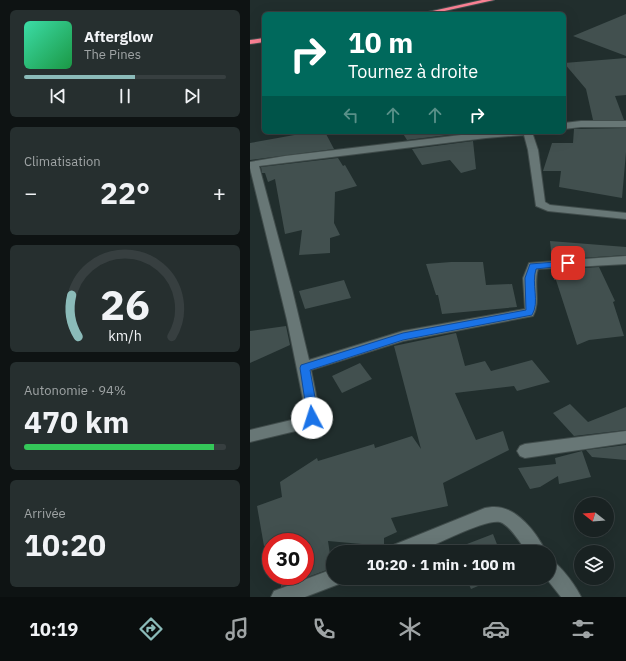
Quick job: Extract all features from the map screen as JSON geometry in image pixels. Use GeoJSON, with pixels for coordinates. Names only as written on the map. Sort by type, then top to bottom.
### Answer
{"type":"FeatureCollection","features":[{"type":"Feature","properties":{"kind":"highway"},"geometry":{"type":"LineString","coordinates":[[432,12],[491,0]]}},
{"type":"Feature","properties":{"kind":"highway"},"geometry":{"type":"LineString","coordinates":[[250,42],[262,40]]}},
{"type":"Feature","properties":{"kind":"street"},"geometry":{"type":"LineString","coordinates":[[566,126],[581,124],[626,124]]}},
{"type":"Feature","properties":{"kind":"street"},"geometry":{"type":"LineString","coordinates":[[250,436],[304,423],[312,418],[313,414],[305,368],[288,294],[252,165],[285,159],[507,134]]}},
{"type":"Feature","properties":{"kind":"street"},"geometry":{"type":"LineString","coordinates":[[529,134],[533,150],[540,204],[548,208],[626,216]]}},
{"type":"Feature","properties":{"kind":"street"},"geometry":{"type":"LineString","coordinates":[[305,368],[403,336],[529,313],[531,309],[529,278],[533,266],[626,260]]}},
{"type":"Feature","properties":{"kind":"street"},"geometry":{"type":"LineString","coordinates":[[525,451],[626,437]]}},
{"type":"Feature","properties":{"kind":"street"},"geometry":{"type":"LineString","coordinates":[[414,545],[485,516],[497,514],[505,516],[513,521],[532,545]]}},
{"type":"Feature","properties":{"kind":"street"},"geometry":{"type":"LineString","coordinates":[[556,577],[572,597]]}},
{"type":"Feature","properties":{"kind":"street"},"geometry":{"type":"LineString","coordinates":[[280,597],[326,581]]}},
{"type":"Feature","properties":{"kind":"building"},"geometry":{"type":"Polygon","coordinates":[[[626,14],[626,56],[573,36],[626,14]]]}},
{"type":"Feature","properties":{"kind":"building"},"geometry":{"type":"Polygon","coordinates":[[[626,58],[626,95],[615,96],[624,120],[593,120],[586,89],[566,65],[566,63],[626,58]]]}},
{"type":"Feature","properties":{"kind":"building"},"geometry":{"type":"Polygon","coordinates":[[[626,128],[626,152],[622,198],[559,187],[561,171],[543,171],[552,143],[573,143],[574,129],[626,128]]]}},
{"type":"Feature","properties":{"kind":"building"},"geometry":{"type":"Polygon","coordinates":[[[300,134],[326,134],[334,149],[250,160],[250,143],[300,134]]]}},
{"type":"Feature","properties":{"kind":"building"},"geometry":{"type":"Polygon","coordinates":[[[403,134],[456,134],[407,140],[403,134]]]}},
{"type":"Feature","properties":{"kind":"building"},"geometry":{"type":"Polygon","coordinates":[[[473,141],[476,169],[461,173],[450,160],[422,165],[412,149],[473,141]]]}},
{"type":"Feature","properties":{"kind":"building"},"geometry":{"type":"Polygon","coordinates":[[[338,158],[343,166],[345,165],[357,186],[335,192],[334,223],[340,235],[330,238],[330,253],[299,255],[302,230],[285,234],[275,179],[268,182],[265,173],[262,173],[261,167],[338,158]]]}},
{"type":"Feature","properties":{"kind":"building"},"geometry":{"type":"Polygon","coordinates":[[[550,241],[626,247],[626,255],[552,260],[550,241]]]}},
{"type":"Feature","properties":{"kind":"building"},"geometry":{"type":"Polygon","coordinates":[[[483,262],[486,285],[512,284],[517,307],[442,314],[438,295],[436,295],[426,264],[483,262]]]}},
{"type":"Feature","properties":{"kind":"building"},"geometry":{"type":"Polygon","coordinates":[[[599,267],[615,301],[613,302],[624,336],[589,340],[577,345],[556,280],[554,280],[553,270],[599,267]]]}},
{"type":"Feature","properties":{"kind":"building"},"geometry":{"type":"Polygon","coordinates":[[[344,280],[351,298],[305,309],[299,291],[344,280]]]}},
{"type":"Feature","properties":{"kind":"building"},"geometry":{"type":"Polygon","coordinates":[[[286,326],[290,345],[250,363],[250,331],[286,326]]]}},
{"type":"Feature","properties":{"kind":"building"},"geometry":{"type":"Polygon","coordinates":[[[456,333],[465,366],[485,361],[491,371],[532,360],[550,382],[517,391],[514,386],[455,393],[476,440],[503,431],[509,450],[443,483],[448,506],[391,518],[397,532],[384,538],[384,545],[328,541],[329,545],[326,545],[326,570],[314,575],[314,533],[262,533],[262,535],[257,506],[282,497],[280,482],[317,458],[318,461],[374,444],[375,448],[412,436],[421,449],[394,346],[456,333]]]}},
{"type":"Feature","properties":{"kind":"building"},"geometry":{"type":"Polygon","coordinates":[[[360,363],[372,379],[342,393],[332,376],[360,363]]]}},
{"type":"Feature","properties":{"kind":"building"},"geometry":{"type":"Polygon","coordinates":[[[570,404],[588,422],[626,407],[626,430],[574,436],[553,413],[570,404]]]}},
{"type":"Feature","properties":{"kind":"building"},"geometry":{"type":"Polygon","coordinates":[[[626,445],[626,460],[592,457],[586,450],[626,445]]]}},
{"type":"Feature","properties":{"kind":"building"},"geometry":{"type":"Polygon","coordinates":[[[582,451],[591,477],[559,484],[558,476],[540,487],[530,489],[518,468],[556,464],[555,458],[582,451]]]}},
{"type":"Feature","properties":{"kind":"building"},"geometry":{"type":"Polygon","coordinates":[[[493,534],[497,545],[464,545],[493,534]]]}},
{"type":"Feature","properties":{"kind":"building"},"geometry":{"type":"Polygon","coordinates":[[[469,585],[480,585],[471,589],[469,585]]]}},
{"type":"Feature","properties":{"kind":"route"},"geometry":{"type":"LineString","coordinates":[[312,418],[313,414],[305,368],[403,336],[529,313],[531,311],[529,278],[533,266],[568,263]]}}]}
